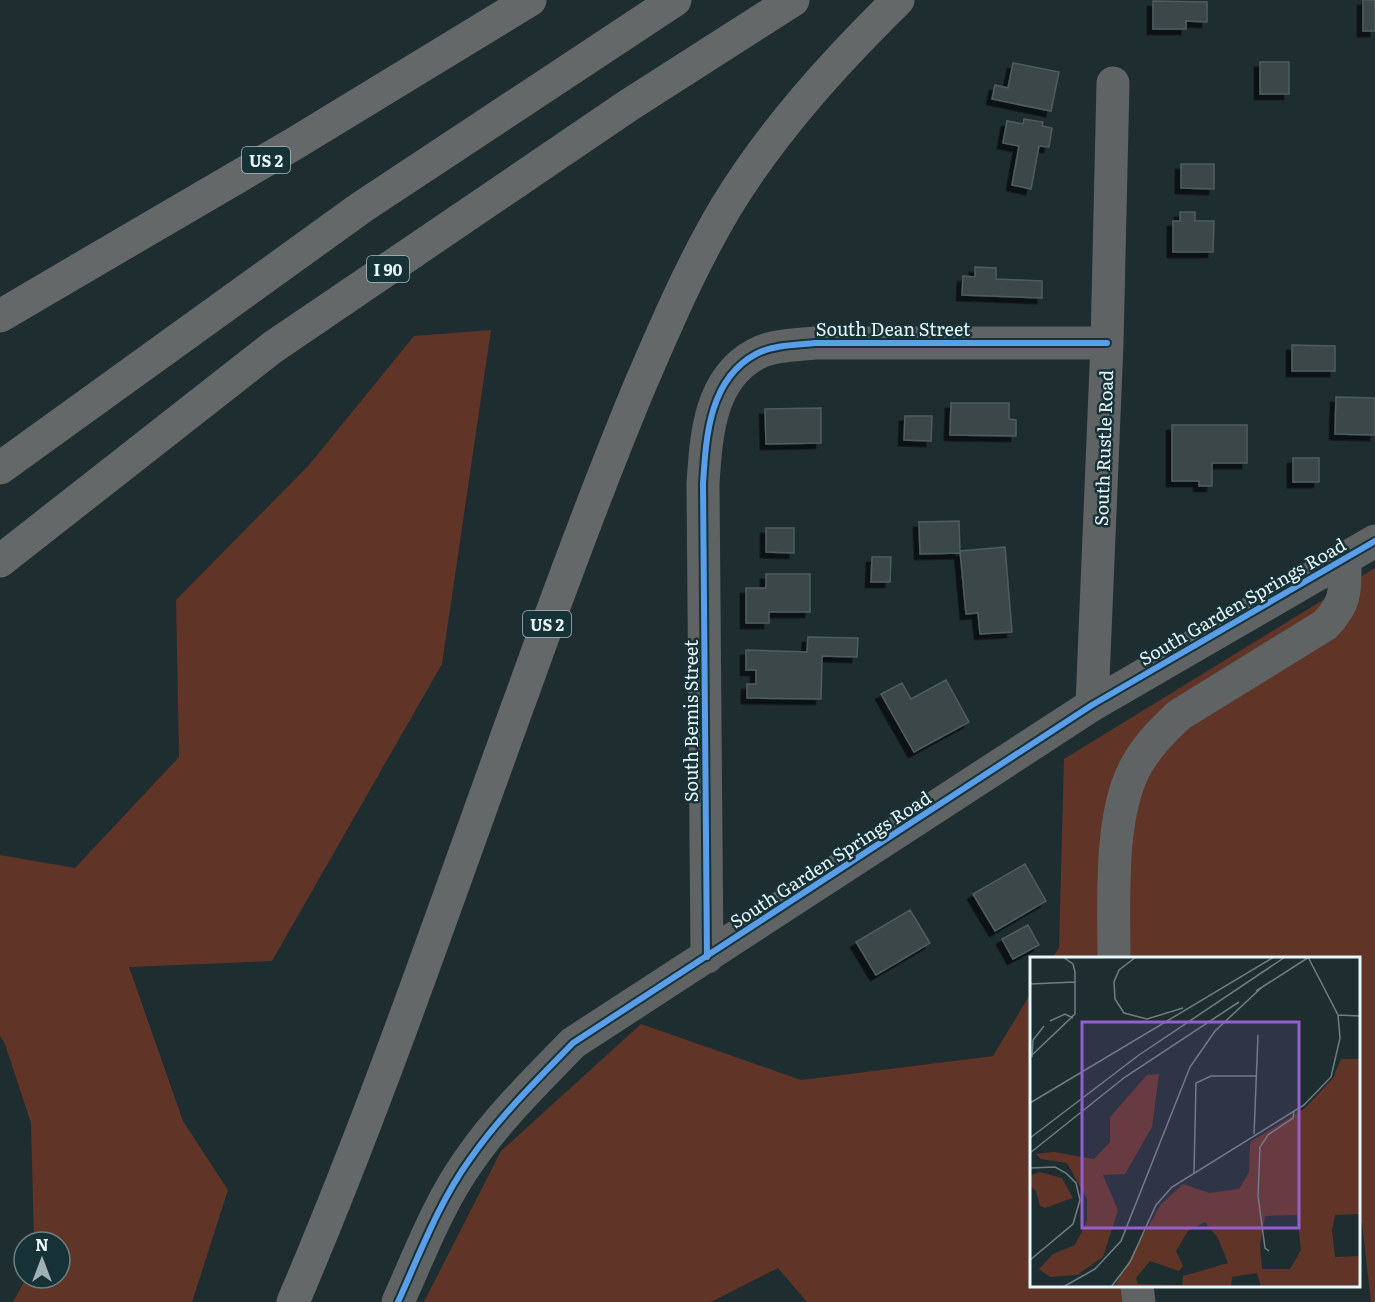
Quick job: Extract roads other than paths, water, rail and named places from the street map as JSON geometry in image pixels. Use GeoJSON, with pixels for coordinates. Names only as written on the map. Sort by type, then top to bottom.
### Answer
{"type":"FeatureCollection","features":[{"type":"Feature","properties":{"kind":"highway","name":"US 2"},"geometry":{"type":"LineString","coordinates":[[0,316],[297,142],[530,0]]}},
{"type":"Feature","properties":{"kind":"highway"},"geometry":{"type":"LineString","coordinates":[[0,468],[362,207],[675,0]]}},
{"type":"Feature","properties":{"kind":"highway","name":"I 90"},"geometry":{"type":"LineString","coordinates":[[0,561],[273,347],[629,105],[793,0]]}},
{"type":"Feature","properties":{"kind":"highway","name":"US 2"},"geometry":{"type":"LineString","coordinates":[[293,1302],[331,1213],[383,1074],[575,548],[683,285],[728,204],[779,130],[841,56],[898,0]]}},
{"type":"Feature","properties":{"kind":"street","name":"South Rustle Road"},"geometry":{"type":"LineString","coordinates":[[1092,705],[1107,343],[1113,83]]}},
{"type":"Feature","properties":{"kind":"street","name":"South Dean Street"},"geometry":{"type":"LineString","coordinates":[[703,484],[705,449],[714,405],[725,383],[741,365],[757,354],[781,347],[815,343],[1107,343]]}},
{"type":"Feature","properties":{"kind":"street","name":"South Bemis Street"},"geometry":{"type":"LineString","coordinates":[[703,484],[707,957]]}},
{"type":"Feature","properties":{"kind":"street","name":"South Garden Springs Road"},"geometry":{"type":"LineString","coordinates":[[398,1302],[440,1208],[469,1159],[514,1104],[573,1043],[1092,705],[1375,541]]}},
{"type":"Feature","properties":{"kind":"street"},"geometry":{"type":"LineString","coordinates":[[1114,957],[1115,863],[1126,791],[1135,769],[1161,731],[1179,715],[1324,625],[1339,610],[1345,590],[1345,560]]}},
{"type":"Feature","properties":{"kind":"street"},"geometry":{"type":"LineString","coordinates":[[1137,1287],[1139,1302]]}}]}
